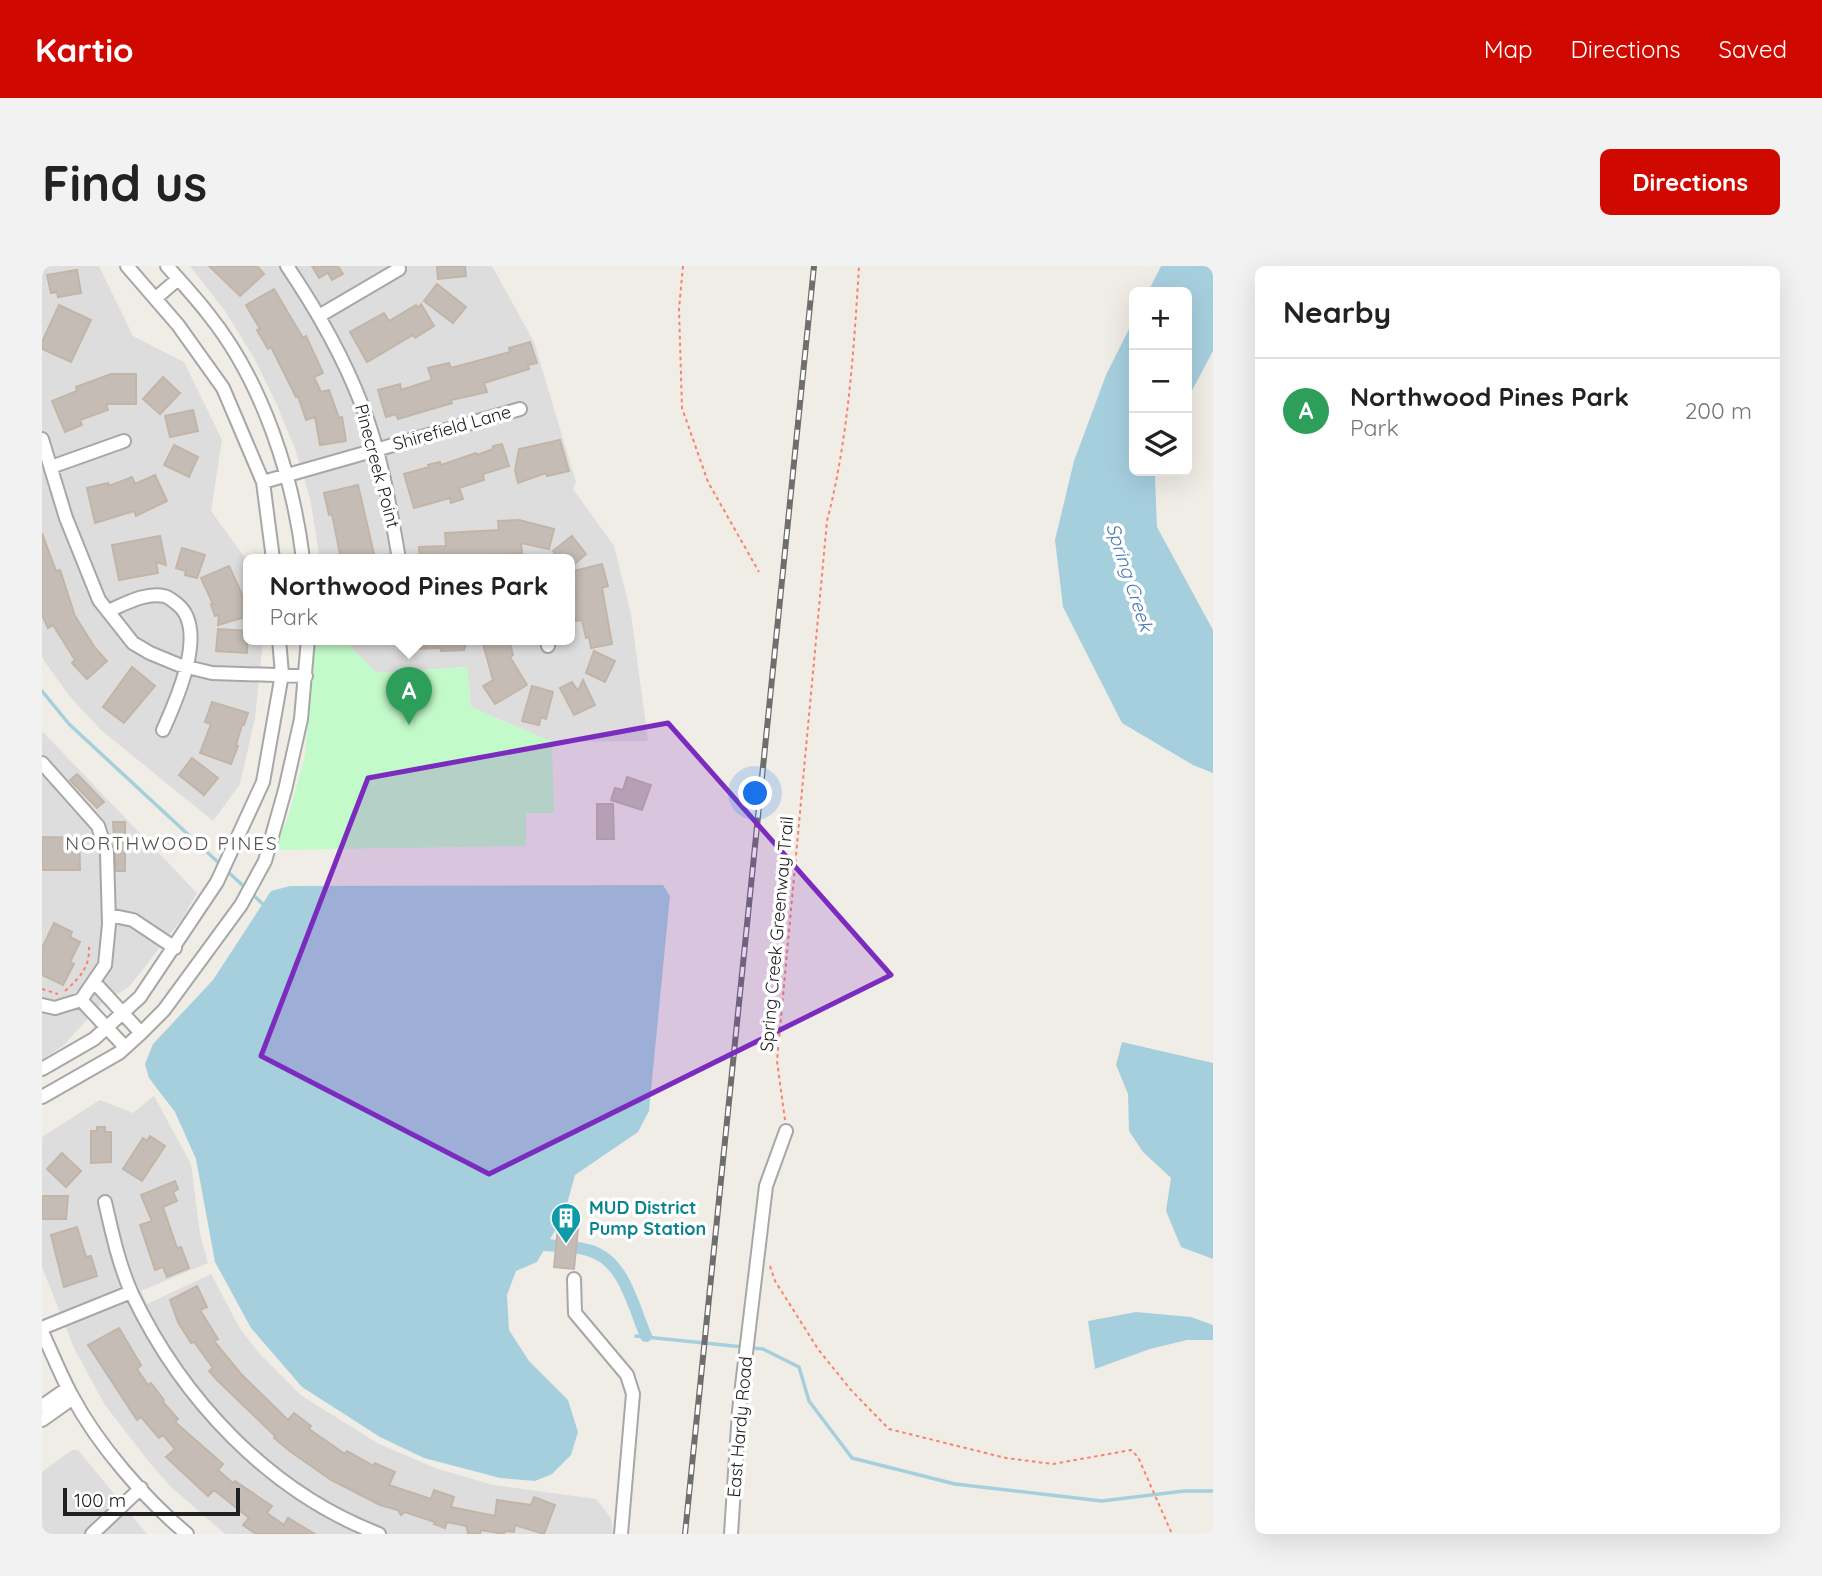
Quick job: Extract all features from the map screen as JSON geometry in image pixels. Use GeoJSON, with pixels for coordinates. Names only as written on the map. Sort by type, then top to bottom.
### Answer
{"type":"FeatureCollection","features":[{"type":"Feature","properties":{"kind":"street"},"geometry":{"type":"LineString","coordinates":[[127,266],[178,325],[223,388],[263,482],[272,554]]}},
{"type":"Feature","properties":{"kind":"street"},"geometry":{"type":"LineString","coordinates":[[167,266],[211,316],[238,360],[268,423],[288,476],[302,554]]}},
{"type":"Feature","properties":{"kind":"street","name":"Pinecreek Point"},"geometry":{"type":"LineString","coordinates":[[287,266],[319,316],[362,404],[376,450],[399,554]]}},
{"type":"Feature","properties":{"kind":"street"},"geometry":{"type":"LineString","coordinates":[[319,316],[399,268]]}},
{"type":"Feature","properties":{"kind":"street"},"geometry":{"type":"LineString","coordinates":[[156,298],[178,279]]}},
{"type":"Feature","properties":{"kind":"street","name":"Shirefield Lane"},"geometry":{"type":"LineString","coordinates":[[263,482],[520,409]]}},
{"type":"Feature","properties":{"kind":"street"},"geometry":{"type":"LineString","coordinates":[[42,439],[66,518],[99,600],[133,643],[150,653],[212,673],[306,676]]}},
{"type":"Feature","properties":{"kind":"street"},"geometry":{"type":"LineString","coordinates":[[51,467],[124,441]]}},
{"type":"Feature","properties":{"kind":"street"},"geometry":{"type":"LineString","coordinates":[[108,611],[150,595],[167,596],[183,609],[190,625],[188,667],[163,730]]}},
{"type":"Feature","properties":{"kind":"street"},"geometry":{"type":"LineString","coordinates":[[42,1069],[94,1039],[140,997],[217,882],[263,782],[282,674],[280,645]]}},
{"type":"Feature","properties":{"kind":"street"},"geometry":{"type":"LineString","coordinates":[[42,1097],[119,1053],[141,1033],[164,1010],[241,905],[265,861],[297,743],[308,645]]}},
{"type":"Feature","properties":{"kind":"street"},"geometry":{"type":"LineString","coordinates":[[42,763],[98,826],[107,853],[109,915],[104,965],[95,982],[81,1000],[55,1008],[42,1005]]}},
{"type":"Feature","properties":{"kind":"street"},"geometry":{"type":"LineString","coordinates":[[109,915],[133,920],[175,948]]}},
{"type":"Feature","properties":{"kind":"street"},"geometry":{"type":"LineString","coordinates":[[95,982],[141,1033]]}},
{"type":"Feature","properties":{"kind":"street"},"geometry":{"type":"LineString","coordinates":[[81,1000],[125,1047]]}},
{"type":"Feature","properties":{"kind":"street","name":"East Hardy Road"},"geometry":{"type":"LineString","coordinates":[[731,1534],[739,1411],[766,1186],[786,1131]]}},
{"type":"Feature","properties":{"kind":"street"},"geometry":{"type":"LineString","coordinates":[[105,1202],[116,1248],[131,1292],[169,1359],[198,1399],[234,1439],[270,1471],[372,1533]]}},
{"type":"Feature","properties":{"kind":"street"},"geometry":{"type":"LineString","coordinates":[[574,1279],[575,1313],[627,1375],[633,1394],[621,1534]]}},
{"type":"Feature","properties":{"kind":"street"},"geometry":{"type":"LineString","coordinates":[[131,1292],[42,1330],[71,1393],[105,1445],[141,1488],[187,1534]]}},
{"type":"Feature","properties":{"kind":"street"},"geometry":{"type":"LineString","coordinates":[[42,1406],[71,1393]]}},
{"type":"Feature","properties":{"kind":"street"},"geometry":{"type":"LineString","coordinates":[[42,1420],[71,1393]]}},
{"type":"Feature","properties":{"kind":"street"},"geometry":{"type":"LineString","coordinates":[[92,1534],[141,1488]]}},
{"type":"Feature","properties":{"kind":"path"},"geometry":{"type":"LineString","coordinates":[[683,266],[679,309],[682,408],[708,482],[759,572]]}},
{"type":"Feature","properties":{"kind":"path","name":"Spring Creek Greenway Trail"},"geometry":{"type":"LineString","coordinates":[[786,1131],[777,1061],[827,522],[838,471],[856,323],[859,266]]}},
{"type":"Feature","properties":{"kind":"path"},"geometry":{"type":"LineString","coordinates":[[42,989],[61,995],[83,975],[89,946]]}},
{"type":"Feature","properties":{"kind":"path"},"geometry":{"type":"LineString","coordinates":[[768,1259],[775,1281],[818,1349],[850,1389],[889,1429],[1006,1458],[1053,1464],[1131,1450],[1138,1457],[1172,1534]]}},
{"type":"Feature","properties":{"kind":"highlighted area"},"geometry":{"type":"Polygon","coordinates":[[[668,723],[891,975],[489,1174],[261,1056],[368,778],[668,723]]]}},
{"type":"Feature","properties":{"kind":"shaded area"},"geometry":{"type":"Polygon","coordinates":[[[42,266],[99,266],[133,336],[184,362],[222,440],[211,511],[243,555],[243,645],[262,645],[262,651],[255,718],[240,784],[213,821],[101,730],[71,698],[42,658],[42,266]]]}},
{"type":"Feature","properties":{"kind":"shaded area"},"geometry":{"type":"Polygon","coordinates":[[[190,266],[492,266],[534,342],[576,482],[573,489],[614,546],[631,614],[648,741],[552,742],[471,707],[467,667],[377,673],[354,651],[350,645],[575,645],[575,554],[319,554],[310,498],[295,449],[254,358],[225,311],[190,266]]]}},
{"type":"Feature","properties":{"kind":"shaded area"},"geometry":{"type":"Polygon","coordinates":[[[42,731],[197,893],[182,919],[129,987],[101,1004],[64,1045],[42,1060],[42,731]]]}},
{"type":"Feature","properties":{"kind":"shaded area"},"geometry":{"type":"Polygon","coordinates":[[[154,1096],[191,1164],[200,1234],[208,1263],[141,1291],[147,1304],[211,1274],[239,1327],[258,1352],[302,1396],[379,1444],[435,1468],[493,1485],[596,1499],[611,1518],[613,1534],[225,1534],[172,1488],[105,1405],[74,1348],[42,1267],[42,1137],[100,1100],[133,1113],[154,1096]]]}},
{"type":"Feature","properties":{"kind":"shaded area"},"geometry":{"type":"Polygon","coordinates":[[[72,1450],[78,1450],[147,1534],[42,1534],[42,1472],[72,1450]]]}},
{"type":"Feature","properties":{"kind":"green space"},"geometry":{"type":"Polygon","coordinates":[[[314,645],[350,645],[377,673],[467,667],[471,707],[552,742],[554,813],[526,813],[526,846],[273,850],[288,817],[305,756],[314,645]]]}},
{"type":"Feature","properties":{"kind":"water"},"geometry":{"type":"Polygon","coordinates":[[[1161,266],[1213,266],[1213,351],[1192,391],[1192,287],[1150,287],[1161,266]]]}},
{"type":"Feature","properties":{"kind":"water","name":"Spring Creek"},"geometry":{"type":"Polygon","coordinates":[[[1129,329],[1129,476],[1156,476],[1157,527],[1213,630],[1213,773],[1193,765],[1122,723],[1063,607],[1055,540],[1074,461],[1106,375],[1129,329]]]}},
{"type":"Feature","properties":{"kind":"water"},"geometry":{"type":"Polygon","coordinates":[[[663,885],[670,896],[649,1111],[638,1132],[575,1175],[564,1215],[537,1262],[516,1271],[507,1295],[509,1330],[529,1361],[568,1400],[578,1432],[571,1455],[552,1474],[535,1481],[500,1478],[424,1458],[380,1437],[302,1387],[251,1328],[215,1262],[196,1159],[175,1112],[149,1078],[145,1064],[153,1044],[213,980],[271,891],[290,886],[663,885]]]}},
{"type":"Feature","properties":{"kind":"water"},"geometry":{"type":"Polygon","coordinates":[[[1122,1042],[1213,1063],[1213,1259],[1181,1247],[1166,1211],[1171,1178],[1143,1152],[1129,1131],[1128,1094],[1116,1065],[1122,1042]]]}},
{"type":"Feature","properties":{"kind":"water"},"geometry":{"type":"Polygon","coordinates":[[[1136,1312],[1191,1317],[1213,1325],[1213,1340],[1187,1340],[1150,1349],[1095,1369],[1088,1321],[1136,1312]]]}},
{"type":"Feature","properties":{"kind":"building"},"geometry":{"type":"Polygon","coordinates":[[[209,266],[257,266],[264,274],[240,296],[209,266]]]}},
{"type":"Feature","properties":{"kind":"building"},"geometry":{"type":"Polygon","coordinates":[[[312,266],[338,266],[343,274],[332,280],[328,273],[319,278],[312,266]]]}},
{"type":"Feature","properties":{"kind":"building"},"geometry":{"type":"Polygon","coordinates":[[[437,266],[465,266],[466,276],[438,279],[437,266]]]}},
{"type":"Feature","properties":{"kind":"building"},"geometry":{"type":"Polygon","coordinates":[[[77,270],[81,293],[58,297],[57,292],[51,293],[47,275],[77,270]]]}},
{"type":"Feature","properties":{"kind":"building"},"geometry":{"type":"Polygon","coordinates":[[[437,284],[466,307],[453,323],[424,301],[437,284]]]}},
{"type":"Feature","properties":{"kind":"building"},"geometry":{"type":"Polygon","coordinates":[[[274,289],[303,338],[306,336],[323,373],[314,377],[321,392],[329,390],[339,418],[342,417],[346,441],[320,445],[315,417],[306,420],[298,396],[296,397],[271,347],[268,349],[257,330],[260,329],[246,305],[274,289]]]}},
{"type":"Feature","properties":{"kind":"building"},"geometry":{"type":"Polygon","coordinates":[[[421,304],[434,326],[367,362],[350,332],[384,313],[389,321],[416,305],[418,308],[421,304]]]}},
{"type":"Feature","properties":{"kind":"building"},"geometry":{"type":"Polygon","coordinates":[[[59,305],[91,320],[71,362],[42,349],[42,342],[59,305]]]}},
{"type":"Feature","properties":{"kind":"building"},"geometry":{"type":"Polygon","coordinates":[[[530,342],[537,363],[528,365],[529,369],[484,383],[487,392],[451,400],[452,403],[398,419],[396,414],[386,417],[378,390],[400,384],[401,390],[432,380],[428,368],[449,363],[451,368],[510,352],[509,348],[530,342]]]}},
{"type":"Feature","properties":{"kind":"building"},"geometry":{"type":"Polygon","coordinates":[[[111,374],[136,374],[136,404],[106,404],[108,410],[80,420],[82,425],[65,432],[52,401],[77,391],[76,387],[111,374]]]}},
{"type":"Feature","properties":{"kind":"building"},"geometry":{"type":"Polygon","coordinates":[[[163,377],[180,393],[160,414],[143,399],[163,377]]]}},
{"type":"Feature","properties":{"kind":"building"},"geometry":{"type":"Polygon","coordinates":[[[193,410],[198,431],[170,437],[165,416],[193,410]]]}},
{"type":"Feature","properties":{"kind":"building"},"geometry":{"type":"Polygon","coordinates":[[[560,440],[569,471],[547,476],[546,473],[518,483],[515,470],[519,449],[560,440]]]}},
{"type":"Feature","properties":{"kind":"building"},"geometry":{"type":"Polygon","coordinates":[[[502,444],[509,466],[483,474],[484,480],[459,488],[463,499],[451,503],[450,498],[414,508],[404,474],[429,467],[428,465],[440,462],[441,465],[476,453],[477,455],[502,444]]]}},
{"type":"Feature","properties":{"kind":"building"},"geometry":{"type":"Polygon","coordinates":[[[174,445],[198,457],[189,477],[164,465],[174,445]]]}},
{"type":"Feature","properties":{"kind":"building"},"geometry":{"type":"Polygon","coordinates":[[[155,475],[167,501],[136,516],[134,511],[95,523],[87,488],[108,483],[109,486],[132,477],[135,484],[155,475]]]}},
{"type":"Feature","properties":{"kind":"building"},"geometry":{"type":"Polygon","coordinates":[[[358,485],[374,554],[340,554],[332,514],[329,515],[324,493],[358,485]]]}},
{"type":"Feature","properties":{"kind":"building"},"geometry":{"type":"Polygon","coordinates":[[[519,520],[554,529],[549,549],[521,543],[522,553],[420,554],[419,547],[446,546],[445,533],[499,530],[498,521],[519,520]]]}},
{"type":"Feature","properties":{"kind":"building"},"geometry":{"type":"Polygon","coordinates":[[[42,533],[56,571],[60,570],[75,616],[95,648],[107,661],[87,679],[72,663],[75,660],[53,625],[48,628],[42,615],[42,533]]]}},
{"type":"Feature","properties":{"kind":"building"},"geometry":{"type":"Polygon","coordinates":[[[160,536],[166,565],[156,562],[158,573],[119,580],[112,545],[160,536]]]}},
{"type":"Feature","properties":{"kind":"building"},"geometry":{"type":"Polygon","coordinates":[[[572,536],[586,554],[575,564],[575,554],[555,554],[553,551],[572,536]]]}},
{"type":"Feature","properties":{"kind":"building"},"geometry":{"type":"Polygon","coordinates":[[[182,548],[205,555],[197,578],[185,575],[186,571],[176,568],[182,548]]]}},
{"type":"Feature","properties":{"kind":"building"},"geometry":{"type":"Polygon","coordinates":[[[602,564],[608,586],[602,588],[612,644],[591,648],[582,620],[576,621],[575,571],[602,564]]]}},
{"type":"Feature","properties":{"kind":"building"},"geometry":{"type":"Polygon","coordinates":[[[229,566],[243,599],[243,618],[218,625],[219,615],[215,616],[213,604],[201,578],[229,566]]]}},
{"type":"Feature","properties":{"kind":"building"},"geometry":{"type":"Polygon","coordinates":[[[218,629],[243,631],[243,645],[247,645],[247,653],[216,651],[218,629]]]}},
{"type":"Feature","properties":{"kind":"building"},"geometry":{"type":"Polygon","coordinates":[[[414,645],[465,645],[464,650],[414,649],[414,645]]]}},
{"type":"Feature","properties":{"kind":"building"},"geometry":{"type":"Polygon","coordinates":[[[483,645],[510,645],[513,655],[510,657],[527,685],[495,704],[483,686],[493,680],[483,645]]]}},
{"type":"Feature","properties":{"kind":"building"},"geometry":{"type":"Polygon","coordinates":[[[594,651],[615,661],[605,682],[586,673],[594,651]]]}},
{"type":"Feature","properties":{"kind":"building"},"geometry":{"type":"Polygon","coordinates":[[[132,667],[155,686],[124,723],[103,707],[132,667]]]}},
{"type":"Feature","properties":{"kind":"building"},"geometry":{"type":"Polygon","coordinates":[[[583,680],[595,705],[574,715],[560,688],[572,682],[578,691],[583,680]]]}},
{"type":"Feature","properties":{"kind":"building"},"geometry":{"type":"Polygon","coordinates":[[[532,686],[553,692],[546,719],[541,717],[539,725],[522,721],[532,686]]]}},
{"type":"Feature","properties":{"kind":"building"},"geometry":{"type":"Polygon","coordinates":[[[212,702],[248,713],[231,764],[200,753],[211,724],[205,722],[212,702]]]}},
{"type":"Feature","properties":{"kind":"building"},"geometry":{"type":"Polygon","coordinates":[[[192,758],[218,778],[204,795],[179,775],[192,758]]]}},
{"type":"Feature","properties":{"kind":"building"},"geometry":{"type":"Polygon","coordinates":[[[77,774],[104,802],[97,808],[70,780],[77,774]]]}},
{"type":"Feature","properties":{"kind":"building"},"geometry":{"type":"Polygon","coordinates":[[[627,777],[651,785],[642,810],[611,800],[615,788],[623,790],[627,777]]]}},
{"type":"Feature","properties":{"kind":"building"},"geometry":{"type":"Polygon","coordinates":[[[597,804],[613,804],[614,839],[597,839],[597,804]]]}},
{"type":"Feature","properties":{"kind":"building"},"geometry":{"type":"Polygon","coordinates":[[[113,822],[125,822],[125,871],[116,871],[113,822]]]}},
{"type":"Feature","properties":{"kind":"building"},"geometry":{"type":"Polygon","coordinates":[[[42,837],[79,838],[80,870],[42,870],[42,837]]]}},
{"type":"Feature","properties":{"kind":"building"},"geometry":{"type":"Polygon","coordinates":[[[54,923],[72,932],[70,937],[80,942],[70,962],[74,964],[63,985],[42,975],[42,948],[54,923]]]}},
{"type":"Feature","properties":{"kind":"building"},"geometry":{"type":"Polygon","coordinates":[[[97,1127],[105,1127],[105,1132],[111,1132],[111,1162],[91,1163],[91,1131],[97,1131],[97,1127]]]}},
{"type":"Feature","properties":{"kind":"building"},"geometry":{"type":"Polygon","coordinates":[[[150,1136],[165,1146],[142,1181],[123,1169],[143,1138],[147,1141],[150,1136]]]}},
{"type":"Feature","properties":{"kind":"building"},"geometry":{"type":"Polygon","coordinates":[[[62,1153],[81,1171],[66,1187],[47,1169],[62,1153]]]}},
{"type":"Feature","properties":{"kind":"building"},"geometry":{"type":"Polygon","coordinates":[[[175,1181],[178,1189],[173,1192],[177,1201],[163,1207],[177,1248],[181,1247],[189,1268],[167,1277],[163,1267],[155,1270],[140,1225],[152,1221],[141,1195],[175,1181]]]}},
{"type":"Feature","properties":{"kind":"building"},"geometry":{"type":"Polygon","coordinates":[[[42,1196],[68,1196],[66,1219],[42,1219],[42,1196]]]}},
{"type":"Feature","properties":{"kind":"building"},"geometry":{"type":"Polygon","coordinates":[[[77,1227],[86,1257],[91,1256],[97,1276],[64,1287],[51,1235],[77,1227]]]}},
{"type":"Feature","properties":{"kind":"building","name":"MUD District Pump Station"},"geometry":{"type":"Polygon","coordinates":[[[558,1227],[578,1229],[574,1269],[554,1267],[558,1227]]]}},
{"type":"Feature","properties":{"kind":"building"},"geometry":{"type":"Polygon","coordinates":[[[197,1286],[207,1307],[200,1310],[218,1339],[214,1341],[241,1374],[288,1420],[294,1413],[311,1426],[309,1429],[345,1454],[347,1451],[374,1466],[375,1463],[395,1472],[389,1485],[431,1499],[434,1490],[454,1497],[451,1507],[495,1516],[497,1500],[531,1505],[534,1497],[555,1505],[544,1534],[515,1525],[514,1532],[505,1531],[504,1534],[481,1530],[480,1534],[475,1534],[468,1533],[466,1526],[447,1522],[445,1528],[405,1512],[401,1515],[398,1510],[380,1505],[331,1480],[291,1452],[209,1371],[213,1368],[194,1342],[191,1343],[178,1322],[170,1300],[197,1286]]]}},
{"type":"Feature","properties":{"kind":"building"},"geometry":{"type":"Polygon","coordinates":[[[119,1328],[141,1365],[137,1369],[148,1385],[151,1383],[178,1419],[175,1422],[223,1464],[218,1470],[233,1483],[235,1481],[272,1506],[267,1513],[284,1525],[288,1518],[315,1534],[256,1534],[243,1525],[249,1518],[214,1490],[208,1496],[166,1457],[175,1449],[163,1435],[159,1438],[141,1417],[137,1420],[88,1345],[119,1328]]]}},
{"type":"Feature","properties":{"kind":"waterway"},"geometry":{"type":"LineString","coordinates":[[42,691],[69,724],[221,865]]}},
{"type":"Feature","properties":{"kind":"waterway"},"geometry":{"type":"LineString","coordinates":[[227,871],[265,906]]}},
{"type":"Feature","properties":{"kind":"waterway"},"geometry":{"type":"LineString","coordinates":[[531,1244],[577,1248],[603,1257],[620,1275],[646,1336]]}},
{"type":"Feature","properties":{"kind":"waterway"},"geometry":{"type":"LineString","coordinates":[[636,1336],[763,1349],[799,1367],[809,1401],[852,1458],[955,1484],[1102,1501],[1184,1491],[1213,1491]]}},
{"type":"Feature","properties":{"kind":"railway"},"geometry":{"type":"LineString","coordinates":[[685,1534],[814,266]]}},
{"type":"Feature","properties":{"kind":"place","name":"Northwood Pines Park"},"geometry":{"type":"Point","coordinates":[409,725]}},
{"type":"Feature","properties":{"kind":"place","name":"MUD District Pump Station"},"geometry":{"type":"Point","coordinates":[566,1245]}},
{"type":"Feature","properties":{"kind":"district","name":"NORTHWOOD PINES"},"geometry":{"type":"Point","coordinates":[172,843]}}]}
